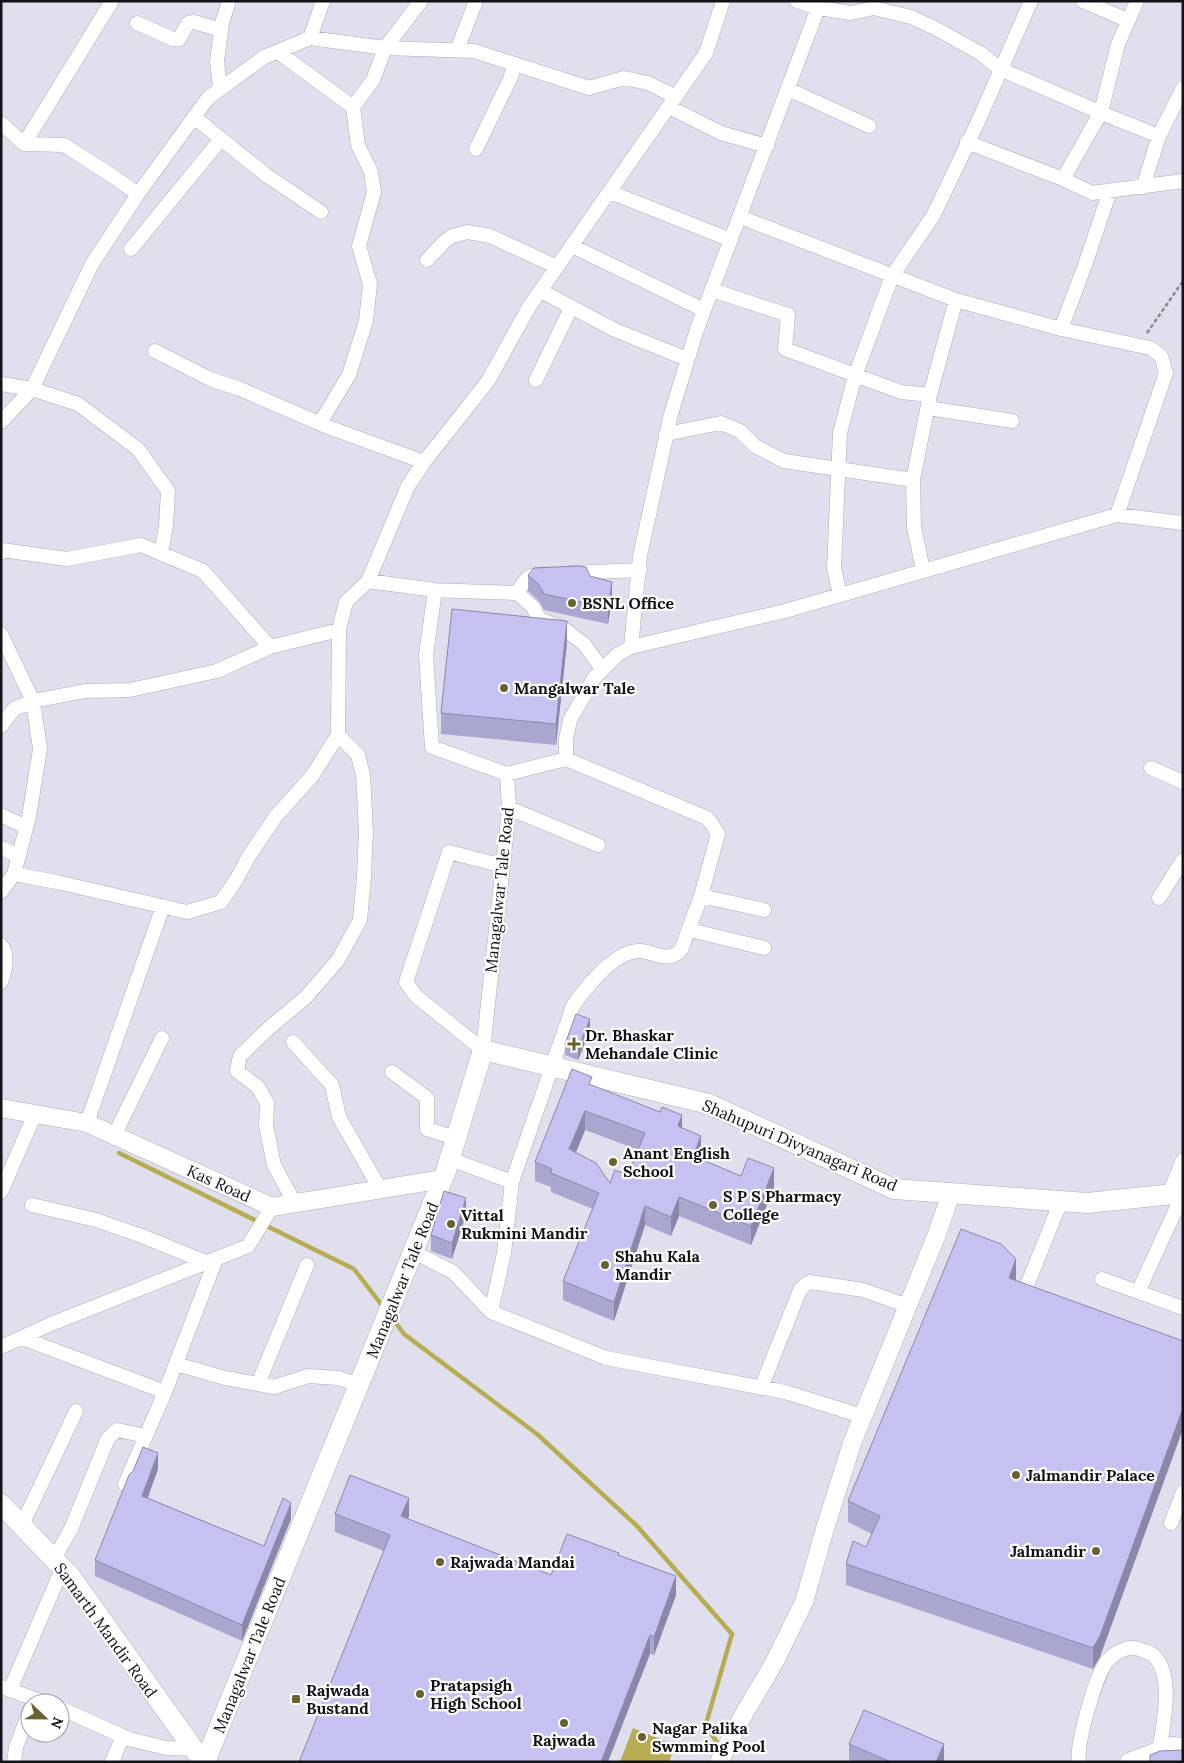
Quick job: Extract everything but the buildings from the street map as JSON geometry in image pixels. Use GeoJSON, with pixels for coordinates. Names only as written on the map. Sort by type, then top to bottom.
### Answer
{"type":"FeatureCollection","features":[{"type":"Feature","properties":{"kind":"main road","name":"Shahupuri Divyanagari Road"},"geometry":{"type":"LineString","coordinates":[[483,1050],[709,1104],[894,1189],[1086,1203],[1177,1194]]}},
{"type":"Feature","properties":{"kind":"main road","name":"Managalwar Tale Road"},"geometry":{"type":"LineString","coordinates":[[200,1758],[360,1385],[414,1252],[450,1159],[483,1050]]}},
{"type":"Feature","properties":{"kind":"main road","name":"Samarth Mandir Road"},"geometry":{"type":"LineString","coordinates":[[1,1504],[71,1578],[200,1758]]}},
{"type":"Feature","properties":{"kind":"street"},"geometry":{"type":"LineString","coordinates":[[24,144],[112,1]]}},
{"type":"Feature","properties":{"kind":"street"},"geometry":{"type":"LineString","coordinates":[[220,89],[217,61],[221,30],[229,1]]}},
{"type":"Feature","properties":{"kind":"street"},"geometry":{"type":"LineString","coordinates":[[310,38],[323,1]]}},
{"type":"Feature","properties":{"kind":"street"},"geometry":{"type":"LineString","coordinates":[[320,424],[349,376],[366,321],[370,284],[359,246],[374,192],[371,172],[358,145],[353,107],[373,80],[385,48],[421,1]]}},
{"type":"Feature","properties":{"kind":"street"},"geometry":{"type":"LineString","coordinates":[[457,50],[476,1]]}},
{"type":"Feature","properties":{"kind":"street"},"geometry":{"type":"LineString","coordinates":[[14,874],[187,912],[221,902],[276,816],[312,776],[338,735],[339,630],[346,602],[368,580],[408,486],[424,462],[488,382],[529,307],[706,53],[723,1]]}},
{"type":"Feature","properties":{"kind":"street"},"geometry":{"type":"LineString","coordinates":[[797,1],[818,8],[851,13],[874,8],[911,17],[980,53],[1000,70],[1159,136]]}},
{"type":"Feature","properties":{"kind":"street"},"geometry":{"type":"LineString","coordinates":[[840,595],[834,568],[840,433],[855,376],[892,276],[933,216],[977,124],[1031,1]]}},
{"type":"Feature","properties":{"kind":"street"},"geometry":{"type":"LineString","coordinates":[[1083,1],[1127,20]]}},
{"type":"Feature","properties":{"kind":"street"},"geometry":{"type":"LineString","coordinates":[[1063,180],[1101,112],[1118,44],[1136,1]]}},
{"type":"Feature","properties":{"kind":"street"},"geometry":{"type":"LineString","coordinates":[[631,647],[640,556],[671,414],[704,310],[818,8]]}},
{"type":"Feature","properties":{"kind":"street"},"geometry":{"type":"LineString","coordinates":[[137,23],[173,39],[179,39],[188,23],[194,22],[221,30]]}},
{"type":"Feature","properties":{"kind":"street"},"geometry":{"type":"LineString","coordinates":[[1,422],[32,389],[92,264],[138,194],[208,98],[264,57],[310,38],[385,48],[474,51],[589,88],[624,78],[648,83],[672,102],[722,133],[766,146]]}},
{"type":"Feature","properties":{"kind":"street"},"geometry":{"type":"LineString","coordinates":[[278,52],[353,107]]}},
{"type":"Feature","properties":{"kind":"street"},"geometry":{"type":"LineString","coordinates":[[476,148],[510,79],[515,64]]}},
{"type":"Feature","properties":{"kind":"street"},"geometry":{"type":"LineString","coordinates":[[1143,187],[1159,136],[1183,88]]}},
{"type":"Feature","properties":{"kind":"street"},"geometry":{"type":"LineString","coordinates":[[788,89],[869,126]]}},
{"type":"Feature","properties":{"kind":"street"},"geometry":{"type":"LineString","coordinates":[[194,117],[266,175],[321,212]]}},
{"type":"Feature","properties":{"kind":"street"},"geometry":{"type":"LineString","coordinates":[[1,123],[24,144],[64,145],[114,176],[138,194]]}},
{"type":"Feature","properties":{"kind":"street"},"geometry":{"type":"LineString","coordinates":[[131,249],[221,138]]}},
{"type":"Feature","properties":{"kind":"street"},"geometry":{"type":"LineString","coordinates":[[967,142],[1092,193],[1183,181]]}},
{"type":"Feature","properties":{"kind":"street"},"geometry":{"type":"LineString","coordinates":[[1061,329],[1110,191]]}},
{"type":"Feature","properties":{"kind":"street"},"geometry":{"type":"LineString","coordinates":[[610,192],[731,240]]}},
{"type":"Feature","properties":{"kind":"street"},"geometry":{"type":"LineString","coordinates":[[740,217],[956,300],[1061,329],[1150,348],[1161,356],[1166,373],[1117,515]]}},
{"type":"Feature","properties":{"kind":"street"},"geometry":{"type":"LineString","coordinates":[[427,260],[452,236],[468,232],[490,236],[558,267]]}},
{"type":"Feature","properties":{"kind":"street"},"geometry":{"type":"LineString","coordinates":[[572,246],[704,310]]}},
{"type":"Feature","properties":{"kind":"street"},"geometry":{"type":"LineString","coordinates":[[712,290],[788,315],[785,349],[855,376],[929,401],[1012,421]]}},
{"type":"Feature","properties":{"kind":"street"},"geometry":{"type":"LineString","coordinates":[[541,291],[615,330],[688,359]]}},
{"type":"Feature","properties":{"kind":"street"},"geometry":{"type":"LineString","coordinates":[[923,570],[914,527],[913,480],[929,401],[956,300]]}},
{"type":"Feature","properties":{"kind":"street"},"geometry":{"type":"LineString","coordinates":[[536,380],[571,308]]}},
{"type":"Feature","properties":{"kind":"street"},"geometry":{"type":"LineString","coordinates":[[155,352],[210,380],[240,389],[320,424],[424,462]]}},
{"type":"Feature","properties":{"kind":"street"},"geometry":{"type":"LineString","coordinates":[[1,384],[32,389],[78,404],[138,449],[168,491],[166,526],[161,553]]}},
{"type":"Feature","properties":{"kind":"street"},"geometry":{"type":"LineString","coordinates":[[666,434],[721,423],[740,431],[755,446],[784,461],[913,480]]}},
{"type":"Feature","properties":{"kind":"street"},"geometry":{"type":"LineString","coordinates":[[566,759],[566,739],[570,720],[594,678],[617,655],[631,647],[785,611],[1117,515],[1183,523]]}},
{"type":"Feature","properties":{"kind":"street"},"geometry":{"type":"LineString","coordinates":[[2,551],[67,559],[141,545],[203,572],[270,647]]}},
{"type":"Feature","properties":{"kind":"street"},"geometry":{"type":"LineString","coordinates":[[517,593],[530,575],[640,570]]}},
{"type":"Feature","properties":{"kind":"street"},"geometry":{"type":"LineString","coordinates":[[368,580],[429,590],[517,593],[533,607],[539,619],[564,629],[584,644],[602,669]]}},
{"type":"Feature","properties":{"kind":"street"},"geometry":{"type":"LineString","coordinates":[[429,590],[435,590],[426,656],[432,747],[508,774],[566,759],[707,818],[718,834],[701,896],[681,950],[677,954],[666,958],[641,951],[631,953],[611,963],[586,988],[573,1006],[512,1182],[504,1253],[491,1312]]}},
{"type":"Feature","properties":{"kind":"street"},"geometry":{"type":"LineString","coordinates":[[1,726],[14,709],[33,701],[85,691],[130,690],[217,671],[270,647],[339,630]]}},
{"type":"Feature","properties":{"kind":"street"},"geometry":{"type":"LineString","coordinates":[[1,634],[33,701],[40,749],[19,856],[14,874],[1,892]]}},
{"type":"Feature","properties":{"kind":"street"},"geometry":{"type":"LineString","coordinates":[[296,1204],[274,1165],[266,1125],[267,1103],[258,1086],[237,1071],[240,1056],[306,997],[338,960],[360,920],[366,832],[363,775],[358,755],[338,735]]}},
{"type":"Feature","properties":{"kind":"street"},"geometry":{"type":"LineString","coordinates":[[1152,768],[1183,782]]}},
{"type":"Feature","properties":{"kind":"street","name":"Managalwar Tale Road"},"geometry":{"type":"LineString","coordinates":[[483,1050],[509,808],[508,774]]}},
{"type":"Feature","properties":{"kind":"street"},"geometry":{"type":"LineString","coordinates":[[509,808],[598,845]]}},
{"type":"Feature","properties":{"kind":"street"},"geometry":{"type":"LineString","coordinates":[[1,816],[26,826]]}},
{"type":"Feature","properties":{"kind":"street"},"geometry":{"type":"LineString","coordinates":[[1,848],[19,856]]}},
{"type":"Feature","properties":{"kind":"street"},"geometry":{"type":"LineString","coordinates":[[483,1050],[416,996],[406,982],[449,852],[503,866]]}},
{"type":"Feature","properties":{"kind":"street"},"geometry":{"type":"LineString","coordinates":[[1159,898],[1183,860]]}},
{"type":"Feature","properties":{"kind":"street"},"geometry":{"type":"LineString","coordinates":[[701,896],[764,910]]}},
{"type":"Feature","properties":{"kind":"street"},"geometry":{"type":"LineString","coordinates":[[87,1124],[164,906]]}},
{"type":"Feature","properties":{"kind":"street"},"geometry":{"type":"LineString","coordinates":[[690,930],[764,948]]}},
{"type":"Feature","properties":{"kind":"street"},"geometry":{"type":"LineString","coordinates":[[1,945],[4,948],[6,961],[5,972],[1,982]]}},
{"type":"Feature","properties":{"kind":"street"},"geometry":{"type":"LineString","coordinates":[[114,1136],[162,1038]]}},
{"type":"Feature","properties":{"kind":"street"},"geometry":{"type":"LineString","coordinates":[[293,1042],[332,1085],[339,1117],[380,1189]]}},
{"type":"Feature","properties":{"kind":"street"},"geometry":{"type":"LineString","coordinates":[[392,1072],[427,1098],[427,1129],[456,1138]]}},
{"type":"Feature","properties":{"kind":"street","name":"Kas Road"},"geometry":{"type":"LineString","coordinates":[[1,1108],[87,1124],[272,1207]]}},
{"type":"Feature","properties":{"kind":"street"},"geometry":{"type":"LineString","coordinates":[[1,1192],[36,1114]]}},
{"type":"Feature","properties":{"kind":"street"},"geometry":{"type":"LineString","coordinates":[[450,1159],[512,1182]]}},
{"type":"Feature","properties":{"kind":"street"},"geometry":{"type":"LineString","coordinates":[[1138,1292],[1177,1194],[1171,1189],[1183,1160]]}},
{"type":"Feature","properties":{"kind":"street"},"geometry":{"type":"LineString","coordinates":[[1,1347],[248,1246],[272,1207],[443,1178]]}},
{"type":"Feature","properties":{"kind":"street"},"geometry":{"type":"LineString","coordinates":[[725,1760],[741,1719],[775,1661],[804,1602],[826,1523],[862,1416],[937,1234],[951,1193]]}},
{"type":"Feature","properties":{"kind":"street"},"geometry":{"type":"LineString","coordinates":[[1026,1288],[1061,1201]]}},
{"type":"Feature","properties":{"kind":"street"},"geometry":{"type":"LineString","coordinates":[[32,1205],[96,1220],[212,1261]]}},
{"type":"Feature","properties":{"kind":"street"},"geometry":{"type":"LineString","coordinates":[[414,1252],[453,1272],[491,1312],[606,1358],[785,1392],[862,1416]]}},
{"type":"Feature","properties":{"kind":"street"},"geometry":{"type":"LineString","coordinates":[[125,1484],[176,1364],[212,1261]]}},
{"type":"Feature","properties":{"kind":"street"},"geometry":{"type":"LineString","coordinates":[[258,1384],[308,1265]]}},
{"type":"Feature","properties":{"kind":"street"},"geometry":{"type":"LineString","coordinates":[[1102,1279],[1183,1308]]}},
{"type":"Feature","properties":{"kind":"street"},"geometry":{"type":"LineString","coordinates":[[761,1388],[800,1290],[806,1284],[810,1282],[863,1290],[908,1306]]}},
{"type":"Feature","properties":{"kind":"street"},"geometry":{"type":"LineString","coordinates":[[22,1338],[165,1392]]}},
{"type":"Feature","properties":{"kind":"street"},"geometry":{"type":"LineString","coordinates":[[176,1364],[225,1378],[274,1387],[308,1376],[338,1378],[360,1385]]}},
{"type":"Feature","properties":{"kind":"street"},"geometry":{"type":"LineString","coordinates":[[22,1525],[76,1411]]}},
{"type":"Feature","properties":{"kind":"street"},"geometry":{"type":"LineString","coordinates":[[20,1695],[6,1688],[108,1438],[117,1430],[146,1436]]}},
{"type":"Feature","properties":{"kind":"street"},"geometry":{"type":"LineString","coordinates":[[1171,1523],[1183,1492]]}},
{"type":"Feature","properties":{"kind":"street"},"geometry":{"type":"LineString","coordinates":[[1079,1762],[1078,1754],[1082,1727],[1097,1683],[1107,1661],[1123,1650],[1135,1648],[1152,1655],[1163,1670],[1166,1706],[1158,1751]]}},
{"type":"Feature","properties":{"kind":"street"},"geometry":{"type":"LineString","coordinates":[[70,1712],[123,1736],[200,1758]]}},
{"type":"Feature","properties":{"kind":"street"},"geometry":{"type":"LineString","coordinates":[[112,1762],[123,1736]]}},
{"type":"Feature","properties":{"kind":"street"},"geometry":{"type":"LineString","coordinates":[[14,1762],[16,1747],[20,1738]]}},
{"type":"Feature","properties":{"kind":"street"},"geometry":{"type":"LineString","coordinates":[[1129,1762],[1172,1746],[1183,1747]]}},
{"type":"Feature","properties":{"kind":"path"},"geometry":{"type":"LineString","coordinates":[[1139,346],[1171,296],[1183,281]]}},
{"type":"Feature","properties":{"kind":"shaded area","name":"Nagar Palika Swmming Pool"},"geometry":{"type":"Polygon","coordinates":[[[633,1728],[675,1745],[669,1762],[620,1762],[633,1728]]]}},
{"type":"Feature","properties":{"kind":"waterway"},"geometry":{"type":"LineString","coordinates":[[119,1153],[354,1269],[384,1308]]}},
{"type":"Feature","properties":{"kind":"waterway"},"geometry":{"type":"LineString","coordinates":[[392,1318],[404,1334],[537,1434],[637,1526],[732,1634],[706,1724],[720,1748]]}},
{"type":"Feature","properties":{"kind":"place","name":"BSNL Office"},"geometry":{"type":"Point","coordinates":[572,603]}},
{"type":"Feature","properties":{"kind":"place","name":"Mangalwar Tale"},"geometry":{"type":"Point","coordinates":[504,688]}},
{"type":"Feature","properties":{"kind":"place","name":"Dr. Bhaskar Mehandale Clinic"},"geometry":{"type":"Point","coordinates":[574,1044]}},
{"type":"Feature","properties":{"kind":"place","name":"Anant English School"},"geometry":{"type":"Point","coordinates":[613,1162]}},
{"type":"Feature","properties":{"kind":"place","name":"S P S Pharmacy College"},"geometry":{"type":"Point","coordinates":[713,1205]}},
{"type":"Feature","properties":{"kind":"place","name":"Vittal Rukmini Mandir"},"geometry":{"type":"Point","coordinates":[451,1224]}},
{"type":"Feature","properties":{"kind":"place","name":"Shahu Kala Mandir"},"geometry":{"type":"Point","coordinates":[605,1265]}},
{"type":"Feature","properties":{"kind":"place","name":"Jalmandir Palace"},"geometry":{"type":"Point","coordinates":[1016,1475]}},
{"type":"Feature","properties":{"kind":"place","name":"Jalmandir"},"geometry":{"type":"Point","coordinates":[1096,1551]}},
{"type":"Feature","properties":{"kind":"place","name":"Rajwada Mandai"},"geometry":{"type":"Point","coordinates":[440,1562]}},
{"type":"Feature","properties":{"kind":"place","name":"Pratapsigh High School"},"geometry":{"type":"Point","coordinates":[420,1694]}},
{"type":"Feature","properties":{"kind":"place","name":"Rajwada Bustand"},"geometry":{"type":"Point","coordinates":[296,1699]}},
{"type":"Feature","properties":{"kind":"place","name":"Rajwada"},"geometry":{"type":"Point","coordinates":[564,1723]}},
{"type":"Feature","properties":{"kind":"place","name":"Nagar Palika Swmming Pool"},"geometry":{"type":"Point","coordinates":[642,1737]}}]}
